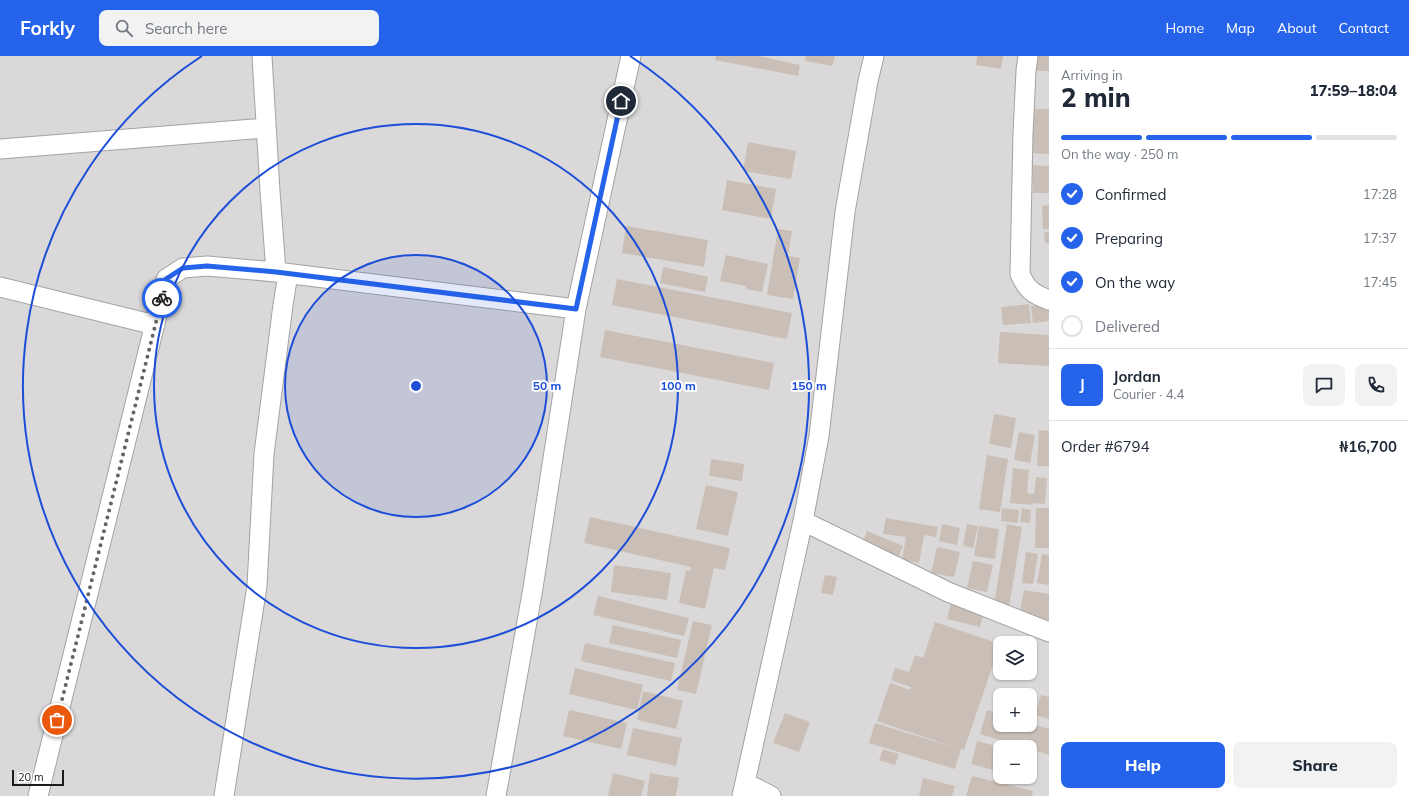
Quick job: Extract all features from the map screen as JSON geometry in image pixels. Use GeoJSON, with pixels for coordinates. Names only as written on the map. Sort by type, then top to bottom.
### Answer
{"type":"FeatureCollection","features":[{"type":"Feature","properties":{"kind":"street"},"geometry":{"type":"LineString","coordinates":[[224,796],[257,586],[264,454],[283,305],[282,273],[266,128],[262,56]]}},
{"type":"Feature","properties":{"kind":"street"},"geometry":{"type":"LineString","coordinates":[[496,796],[534,580],[576,309],[631,56]]}},
{"type":"Feature","properties":{"kind":"street"},"geometry":{"type":"LineString","coordinates":[[771,796],[744,789],[803,522],[819,436],[845,212],[868,81],[874,56]]}},
{"type":"Feature","properties":{"kind":"street"},"geometry":{"type":"LineString","coordinates":[[1028,56],[1024,110],[1020,274],[1025,286],[1035,295],[1049,300]]}},
{"type":"Feature","properties":{"kind":"street"},"geometry":{"type":"LineString","coordinates":[[0,149],[266,128]]}},
{"type":"Feature","properties":{"kind":"street"},"geometry":{"type":"LineString","coordinates":[[38,796],[166,279],[183,268],[207,266],[282,273],[576,309]]}},
{"type":"Feature","properties":{"kind":"street"},"geometry":{"type":"LineString","coordinates":[[0,287],[155,325]]}},
{"type":"Feature","properties":{"kind":"street"},"geometry":{"type":"LineString","coordinates":[[803,522],[948,592],[1049,632]]}},
{"type":"Feature","properties":{"kind":"shaded area"},"geometry":{"type":"Polygon","coordinates":[[[0,56],[1049,56],[1049,796],[0,796],[0,56]]]}},
{"type":"Feature","properties":{"kind":"building"},"geometry":{"type":"Polygon","coordinates":[[[716,56],[758,56],[800,65],[798,76],[715,60],[716,56]]]}},
{"type":"Feature","properties":{"kind":"building"},"geometry":{"type":"Polygon","coordinates":[[[806,56],[835,56],[832,66],[805,61],[806,56]]]}},
{"type":"Feature","properties":{"kind":"building"},"geometry":{"type":"Polygon","coordinates":[[[977,56],[1003,56],[1001,69],[976,65],[977,56]]]}},
{"type":"Feature","properties":{"kind":"building"},"geometry":{"type":"Polygon","coordinates":[[[1036,56],[1049,56],[1049,71],[1037,71],[1036,56]]]}},
{"type":"Feature","properties":{"kind":"building"},"geometry":{"type":"Polygon","coordinates":[[[1031,109],[1049,109],[1049,154],[1030,153],[1031,109]]]}},
{"type":"Feature","properties":{"kind":"building"},"geometry":{"type":"Polygon","coordinates":[[[748,142],[796,151],[791,179],[743,171],[748,142]]]}},
{"type":"Feature","properties":{"kind":"building"},"geometry":{"type":"Polygon","coordinates":[[[1033,165],[1049,166],[1049,193],[1033,193],[1033,165]]]}},
{"type":"Feature","properties":{"kind":"building"},"geometry":{"type":"Polygon","coordinates":[[[727,180],[776,189],[771,219],[722,210],[727,180]]]}},
{"type":"Feature","properties":{"kind":"building"},"geometry":{"type":"Polygon","coordinates":[[[1049,205],[1049,229],[1043,229],[1042,206],[1049,205]]]}},
{"type":"Feature","properties":{"kind":"building"},"geometry":{"type":"Polygon","coordinates":[[[626,226],[708,240],[704,267],[622,253],[626,226]]]}},
{"type":"Feature","properties":{"kind":"building"},"geometry":{"type":"Polygon","coordinates":[[[778,229],[792,231],[788,256],[800,258],[793,299],[767,295],[778,229]]]}},
{"type":"Feature","properties":{"kind":"building"},"geometry":{"type":"Polygon","coordinates":[[[1044,232],[1049,232],[1049,243],[1045,243],[1044,232]]]}},
{"type":"Feature","properties":{"kind":"building"},"geometry":{"type":"Polygon","coordinates":[[[726,255],[768,264],[762,292],[746,289],[746,286],[720,281],[726,255]]]}},
{"type":"Feature","properties":{"kind":"building"},"geometry":{"type":"Polygon","coordinates":[[[663,267],[708,277],[705,292],[660,283],[663,267]]]}},
{"type":"Feature","properties":{"kind":"building"},"geometry":{"type":"Polygon","coordinates":[[[617,279],[792,313],[787,339],[612,305],[617,279]]]}},
{"type":"Feature","properties":{"kind":"building"},"geometry":{"type":"Polygon","coordinates":[[[1029,304],[1031,323],[1003,325],[1001,307],[1029,304]]]}},
{"type":"Feature","properties":{"kind":"building"},"geometry":{"type":"Polygon","coordinates":[[[1049,304],[1049,321],[1033,323],[1031,306],[1049,304]]]}},
{"type":"Feature","properties":{"kind":"building"},"geometry":{"type":"Polygon","coordinates":[[[605,330],[774,363],[769,390],[600,357],[605,330]]]}},
{"type":"Feature","properties":{"kind":"building"},"geometry":{"type":"Polygon","coordinates":[[[1000,332],[1049,335],[1049,366],[998,363],[1000,332]]]}},
{"type":"Feature","properties":{"kind":"building"},"geometry":{"type":"Polygon","coordinates":[[[994,414],[1016,418],[1011,448],[989,444],[994,414]]]}},
{"type":"Feature","properties":{"kind":"building"},"geometry":{"type":"Polygon","coordinates":[[[1039,430],[1049,431],[1049,466],[1037,466],[1039,430]]]}},
{"type":"Feature","properties":{"kind":"building"},"geometry":{"type":"Polygon","coordinates":[[[1019,432],[1035,435],[1030,463],[1014,460],[1019,432]]]}},
{"type":"Feature","properties":{"kind":"building"},"geometry":{"type":"Polygon","coordinates":[[[987,455],[1008,459],[1000,512],[979,509],[987,455]]]}},
{"type":"Feature","properties":{"kind":"building"},"geometry":{"type":"Polygon","coordinates":[[[711,459],[744,464],[742,481],[709,476],[711,459]]]}},
{"type":"Feature","properties":{"kind":"building"},"geometry":{"type":"Polygon","coordinates":[[[1013,468],[1029,470],[1027,493],[1034,494],[1036,477],[1047,478],[1045,504],[1033,503],[1033,505],[1010,503],[1013,468]]]}},
{"type":"Feature","properties":{"kind":"building"},"geometry":{"type":"Polygon","coordinates":[[[706,485],[738,492],[728,536],[696,529],[706,485]]]}},
{"type":"Feature","properties":{"kind":"building"},"geometry":{"type":"Polygon","coordinates":[[[1002,508],[1019,510],[1018,523],[1001,521],[1002,508]]]}},
{"type":"Feature","properties":{"kind":"building"},"geometry":{"type":"Polygon","coordinates":[[[1022,508],[1031,510],[1030,523],[1020,522],[1022,508]]]}},
{"type":"Feature","properties":{"kind":"building"},"geometry":{"type":"Polygon","coordinates":[[[1036,508],[1049,508],[1049,548],[1035,548],[1036,508]]]}},
{"type":"Feature","properties":{"kind":"building"},"geometry":{"type":"Polygon","coordinates":[[[590,517],[730,548],[725,570],[714,568],[705,609],[679,603],[686,570],[690,571],[691,567],[584,543],[590,517]]]}},
{"type":"Feature","properties":{"kind":"building"},"geometry":{"type":"Polygon","coordinates":[[[886,518],[938,527],[936,537],[924,535],[919,563],[902,560],[906,537],[883,534],[886,518]]]}},
{"type":"Feature","properties":{"kind":"building"},"geometry":{"type":"Polygon","coordinates":[[[942,524],[960,528],[957,545],[939,541],[942,524]]]}},
{"type":"Feature","properties":{"kind":"building"},"geometry":{"type":"Polygon","coordinates":[[[967,524],[978,526],[973,548],[963,546],[967,524]]]}},
{"type":"Feature","properties":{"kind":"building"},"geometry":{"type":"Polygon","coordinates":[[[1007,524],[1022,527],[1009,608],[994,605],[1007,524]]]}},
{"type":"Feature","properties":{"kind":"building"},"geometry":{"type":"Polygon","coordinates":[[[979,526],[999,529],[995,559],[974,556],[979,526]]]}},
{"type":"Feature","properties":{"kind":"building"},"geometry":{"type":"Polygon","coordinates":[[[867,531],[903,546],[898,558],[862,544],[867,531]]]}},
{"type":"Feature","properties":{"kind":"building"},"geometry":{"type":"Polygon","coordinates":[[[937,547],[960,552],[954,577],[931,573],[937,547]]]}},
{"type":"Feature","properties":{"kind":"building"},"geometry":{"type":"Polygon","coordinates":[[[1026,552],[1038,554],[1033,584],[1022,583],[1026,552]]]}},
{"type":"Feature","properties":{"kind":"building"},"geometry":{"type":"Polygon","coordinates":[[[1042,554],[1049,555],[1049,585],[1037,583],[1042,554]]]}},
{"type":"Feature","properties":{"kind":"building"},"geometry":{"type":"Polygon","coordinates":[[[973,561],[993,565],[987,592],[967,588],[973,561]]]}},
{"type":"Feature","properties":{"kind":"building"},"geometry":{"type":"Polygon","coordinates":[[[614,565],[671,573],[667,600],[611,592],[614,565]]]}},
{"type":"Feature","properties":{"kind":"building"},"geometry":{"type":"Polygon","coordinates":[[[825,575],[837,577],[833,595],[821,593],[825,575]]]}},
{"type":"Feature","properties":{"kind":"building"},"geometry":{"type":"Polygon","coordinates":[[[1024,590],[1049,594],[1049,620],[1019,615],[1024,590]]]}},
{"type":"Feature","properties":{"kind":"building"},"geometry":{"type":"Polygon","coordinates":[[[598,596],[689,618],[684,636],[593,615],[598,596]]]}},
{"type":"Feature","properties":{"kind":"building"},"geometry":{"type":"Polygon","coordinates":[[[951,603],[984,611],[980,627],[947,619],[951,603]]]}},
{"type":"Feature","properties":{"kind":"building"},"geometry":{"type":"Polygon","coordinates":[[[693,621],[712,625],[696,694],[677,690],[693,621]]]}},
{"type":"Feature","properties":{"kind":"building"},"geometry":{"type":"Polygon","coordinates":[[[935,622],[993,642],[993,665],[964,750],[961,749],[955,769],[869,743],[875,723],[959,749],[877,721],[890,683],[910,690],[911,687],[891,680],[895,668],[909,672],[915,655],[923,658],[935,622]]]}},
{"type":"Feature","properties":{"kind":"building"},"geometry":{"type":"Polygon","coordinates":[[[613,625],[681,640],[677,658],[609,643],[613,625]]]}},
{"type":"Feature","properties":{"kind":"building"},"geometry":{"type":"Polygon","coordinates":[[[585,643],[675,663],[671,681],[581,661],[585,643]]]}},
{"type":"Feature","properties":{"kind":"building"},"geometry":{"type":"Polygon","coordinates":[[[575,668],[643,685],[637,710],[569,694],[575,668]]]}},
{"type":"Feature","properties":{"kind":"building"},"geometry":{"type":"Polygon","coordinates":[[[643,691],[683,701],[676,729],[637,720],[643,691]]]}},
{"type":"Feature","properties":{"kind":"building"},"geometry":{"type":"Polygon","coordinates":[[[1041,695],[1049,697],[1049,719],[1037,716],[1037,708],[1041,695]]]}},
{"type":"Feature","properties":{"kind":"building"},"geometry":{"type":"Polygon","coordinates":[[[569,710],[627,723],[621,749],[563,736],[569,710]]]}},
{"type":"Feature","properties":{"kind":"building"},"geometry":{"type":"Polygon","coordinates":[[[987,710],[993,712],[993,732],[1037,732],[1037,725],[1049,729],[1049,755],[1037,751],[1037,740],[999,740],[980,734],[987,710]]]}},
{"type":"Feature","properties":{"kind":"building"},"geometry":{"type":"Polygon","coordinates":[[[785,713],[810,722],[799,752],[773,743],[785,713]]]}},
{"type":"Feature","properties":{"kind":"building"},"geometry":{"type":"Polygon","coordinates":[[[633,728],[682,738],[676,766],[627,755],[633,728]]]}},
{"type":"Feature","properties":{"kind":"building"},"geometry":{"type":"Polygon","coordinates":[[[977,741],[993,745],[993,770],[971,764],[977,741]]]}},
{"type":"Feature","properties":{"kind":"building"},"geometry":{"type":"Polygon","coordinates":[[[883,749],[899,754],[895,765],[879,760],[883,749]]]}},
{"type":"Feature","properties":{"kind":"building"},"geometry":{"type":"Polygon","coordinates":[[[613,773],[645,781],[641,796],[608,796],[613,773]]]}},
{"type":"Feature","properties":{"kind":"building"},"geometry":{"type":"Polygon","coordinates":[[[650,773],[679,778],[676,796],[647,796],[650,773]]]}},
{"type":"Feature","properties":{"kind":"building"},"geometry":{"type":"Polygon","coordinates":[[[972,776],[993,781],[993,784],[1005,784],[1033,791],[1032,796],[966,796],[972,776]]]}},
{"type":"Feature","properties":{"kind":"building"},"geometry":{"type":"Polygon","coordinates":[[[923,778],[955,786],[952,796],[919,796],[923,778]]]}},
{"type":"Feature","properties":{"kind":"way so far"},"geometry":{"type":"LineString","coordinates":[[57,720],[162,298]]}},
{"type":"Feature","properties":{"kind":"route"},"geometry":{"type":"LineString","coordinates":[[162,298],[166,279],[183,268],[207,266],[276,272],[576,309],[621,101]]}}]}
